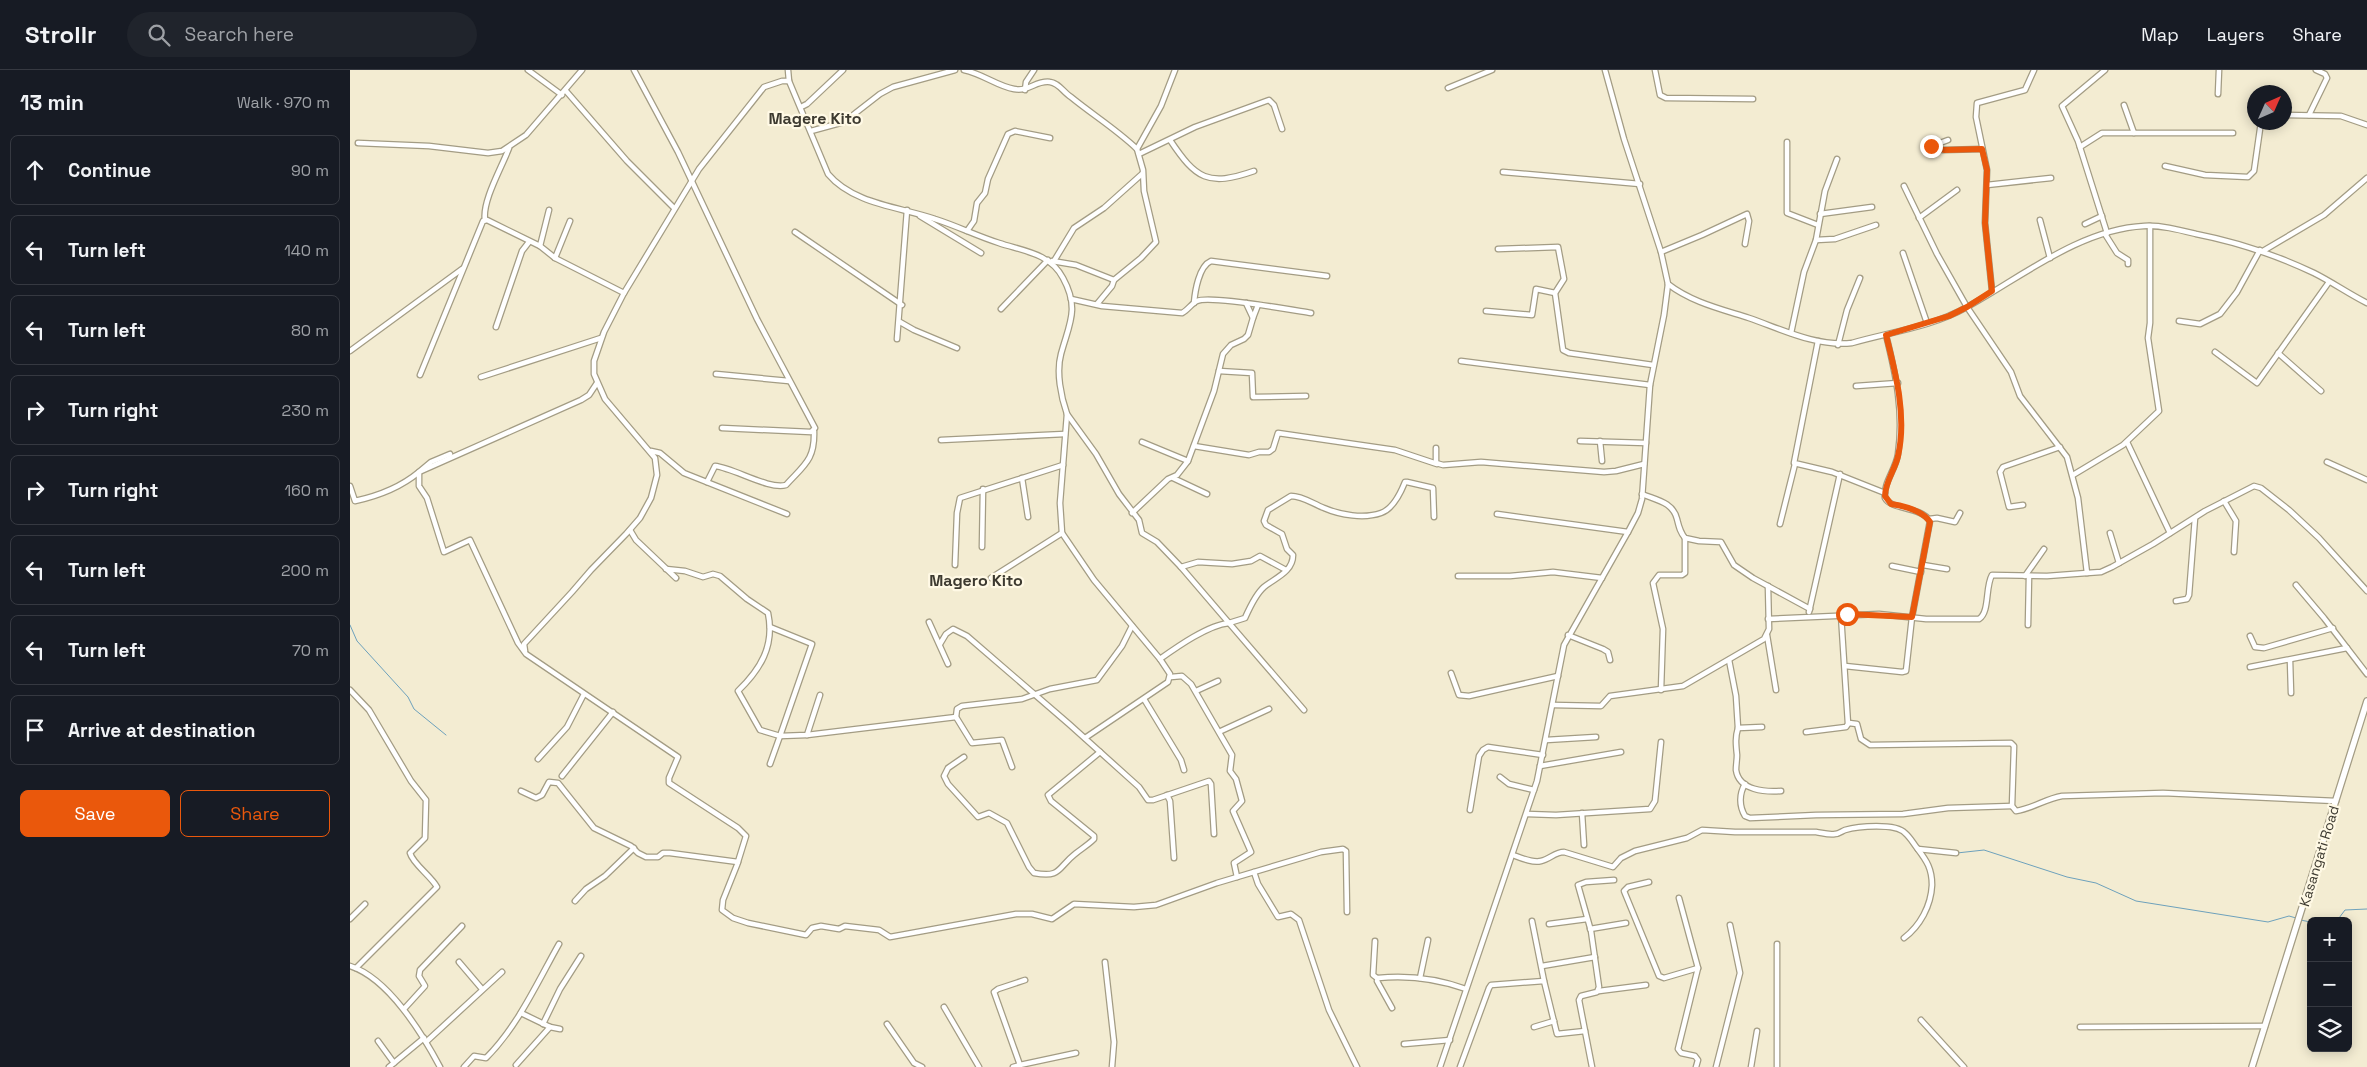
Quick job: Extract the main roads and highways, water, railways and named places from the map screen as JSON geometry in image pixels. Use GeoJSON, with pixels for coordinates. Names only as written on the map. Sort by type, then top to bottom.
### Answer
{"type":"FeatureCollection","features":[{"type":"Feature","properties":{"kind":"waterway"},"geometry":{"type":"LineString","coordinates":[[350,625],[357,641],[408,697],[414,709],[446,735]]}},
{"type":"Feature","properties":{"kind":"waterway"},"geometry":{"type":"LineString","coordinates":[[1957,853],[1984,850],[2067,877],[2096,883],[2136,901],[2268,922],[2289,916],[2296,918]]}},
{"type":"Feature","properties":{"kind":"waterway"},"geometry":{"type":"LineString","coordinates":[[2340,917],[2345,910],[2367,909]]}},
{"type":"Feature","properties":{"kind":"waterway"},"geometry":{"type":"LineString","coordinates":[[2300,920],[2307,921]]}},
{"type":"Feature","properties":{"kind":"district","name":"Magere Kito"},"geometry":{"type":"Point","coordinates":[815,118]}},
{"type":"Feature","properties":{"kind":"district","name":"Magero Kito"},"geometry":{"type":"Point","coordinates":[976,580]}}]}
